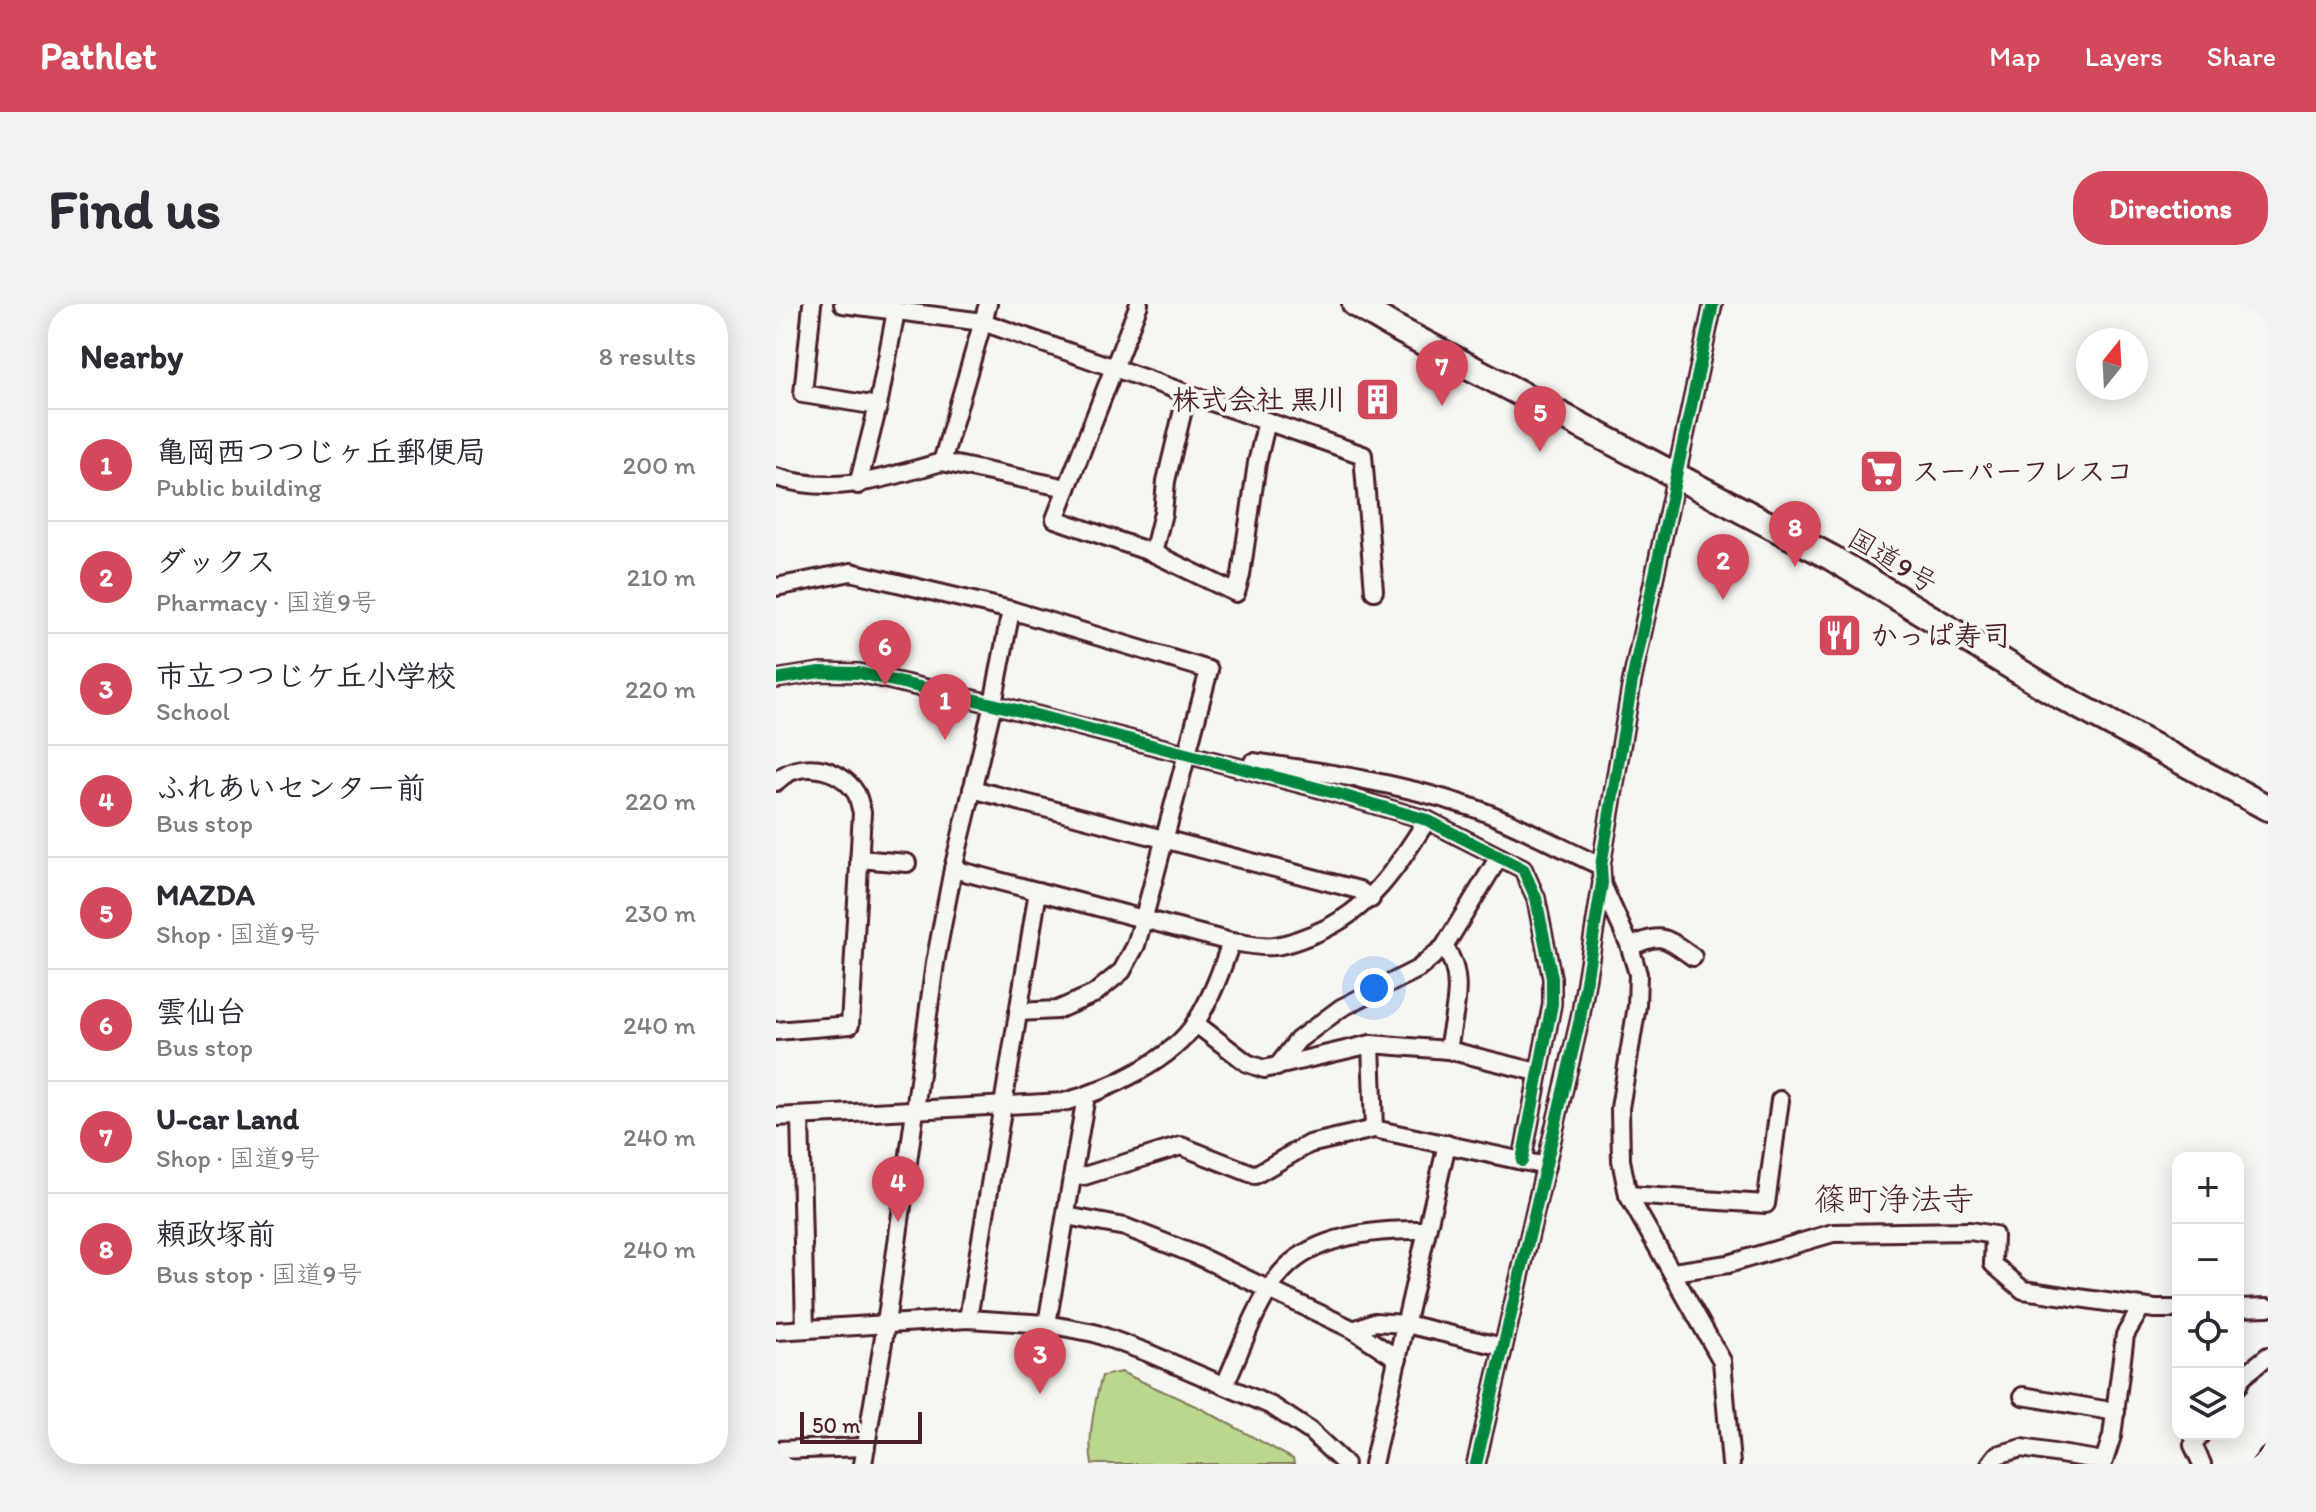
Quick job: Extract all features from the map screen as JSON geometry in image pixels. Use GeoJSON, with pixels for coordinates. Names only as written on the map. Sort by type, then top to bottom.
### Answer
{"type":"FeatureCollection","features":[{"type":"Feature","properties":{"kind":"highway","name":"国道9号"},"geometry":{"type":"LineString","coordinates":[[1355,304],[1408,335],[1832,558],[2060,696],[2268,808]]}},
{"type":"Feature","properties":{"kind":"street"},"geometry":{"type":"LineString","coordinates":[[812,304],[803,394],[878,406]]}},
{"type":"Feature","properties":{"kind":"street"},"geometry":{"type":"LineString","coordinates":[[843,304],[983,322],[1363,455],[1374,591]]}},
{"type":"Feature","properties":{"kind":"street"},"geometry":{"type":"LineString","coordinates":[[942,462],[988,304]]}},
{"type":"Feature","properties":{"kind":"street"},"geometry":{"type":"LineString","coordinates":[[1139,304],[1055,519],[1153,553],[1236,593],[1267,421]]}},
{"type":"Feature","properties":{"kind":"street"},"geometry":{"type":"LineString","coordinates":[[1476,1464],[1580,1019],[1632,681],[1713,304]]}},
{"type":"Feature","properties":{"kind":"street"},"geometry":{"type":"LineString","coordinates":[[858,485],[878,406],[896,311]]}},
{"type":"Feature","properties":{"kind":"street"},"geometry":{"type":"LineString","coordinates":[[1153,553],[1187,393]]}},
{"type":"Feature","properties":{"kind":"street"},"geometry":{"type":"LineString","coordinates":[[776,477],[801,485],[858,485],[942,462],[1067,488]]}},
{"type":"Feature","properties":{"kind":"street"},"geometry":{"type":"LineString","coordinates":[[776,587],[851,572],[1011,610],[1209,670],[1136,945],[1122,971],[1094,994],[1057,1010],[1018,1012]]}},
{"type":"Feature","properties":{"kind":"street"},"geometry":{"type":"LineString","coordinates":[[776,1450],[865,1456],[935,963],[1011,610]]}},
{"type":"Feature","properties":{"kind":"street"},"geometry":{"type":"LineString","coordinates":[[776,679],[820,672],[859,673],[993,704],[1321,789],[1427,820],[1523,869],[1536,898],[1552,978],[1552,1004],[1522,1161]]}},
{"type":"Feature","properties":{"kind":"street"},"geometry":{"type":"LineString","coordinates":[[1187,754],[1315,770],[1415,790],[1471,807],[1602,875],[1638,974],[1637,1006],[1620,1108],[1621,1160],[1628,1195],[1722,1361],[1731,1464]]}},
{"type":"Feature","properties":{"kind":"street"},"geometry":{"type":"LineString","coordinates":[[776,782],[799,768],[820,769],[840,777],[856,793],[862,812],[850,1025],[776,1031]]}},
{"type":"Feature","properties":{"kind":"street"},"geometry":{"type":"LineString","coordinates":[[972,789],[1359,890],[1371,899]]}},
{"type":"Feature","properties":{"kind":"street"},"geometry":{"type":"LineString","coordinates":[[953,869],[1231,942],[1273,946],[1336,925],[1371,899],[1391,876],[1427,820]]}},
{"type":"Feature","properties":{"kind":"street"},"geometry":{"type":"LineString","coordinates":[[1277,1067],[1298,1040],[1341,1008],[1418,969],[1444,947],[1499,857]]}},
{"type":"Feature","properties":{"kind":"street"},"geometry":{"type":"LineString","coordinates":[[859,859],[907,863]]}},
{"type":"Feature","properties":{"kind":"street"},"geometry":{"type":"LineString","coordinates":[[968,1319],[1038,891]]}},
{"type":"Feature","properties":{"kind":"street"},"geometry":{"type":"LineString","coordinates":[[1630,947],[1651,937],[1666,937],[1693,957]]}},
{"type":"Feature","properties":{"kind":"street"},"geometry":{"type":"LineString","coordinates":[[776,1117],[1064,1102],[1086,1096],[1122,1080],[1183,1039],[1219,979],[1231,942]]}},
{"type":"Feature","properties":{"kind":"street"},"geometry":{"type":"LineString","coordinates":[[1444,947],[1455,960],[1458,981],[1448,1050]]}},
{"type":"Feature","properties":{"kind":"street"},"geometry":{"type":"LineString","coordinates":[[1195,1023],[1247,1063],[1264,1069],[1371,1044],[1448,1050],[1537,1072]]}},
{"type":"Feature","properties":{"kind":"street"},"geometry":{"type":"LineString","coordinates":[[1371,1044],[1374,1129]]}},
{"type":"Feature","properties":{"kind":"street"},"geometry":{"type":"LineString","coordinates":[[1047,1324],[1086,1096]]}},
{"type":"Feature","properties":{"kind":"street"},"geometry":{"type":"LineString","coordinates":[[1628,1195],[1766,1204],[1780,1100]]}},
{"type":"Feature","properties":{"kind":"street"},"geometry":{"type":"LineString","coordinates":[[800,1116],[805,1329]]}},
{"type":"Feature","properties":{"kind":"street"},"geometry":{"type":"LineString","coordinates":[[1073,1175],[1084,1176],[1181,1146],[1255,1175],[1309,1144],[1374,1129],[1546,1166]]}},
{"type":"Feature","properties":{"kind":"street"},"geometry":{"type":"LineString","coordinates":[[1373,1464],[1447,1144]]}},
{"type":"Feature","properties":{"kind":"street"},"geometry":{"type":"LineString","coordinates":[[1066,1216],[1125,1227],[1196,1255],[1354,1330],[1398,1359]]}},
{"type":"Feature","properties":{"kind":"street"},"geometry":{"type":"LineString","coordinates":[[1225,1384],[1279,1274],[1310,1249],[1346,1237],[1426,1230]]}},
{"type":"Feature","properties":{"kind":"street"},"geometry":{"type":"LineString","coordinates":[[1673,1272],[1728,1264],[1833,1233],[1970,1231],[1994,1235],[1993,1264],[2023,1290],[2141,1308],[2172,1309]]}},
{"type":"Feature","properties":{"kind":"street"},"geometry":{"type":"LineString","coordinates":[[2244,1308],[2268,1307]]}},
{"type":"Feature","properties":{"kind":"street"},"geometry":{"type":"LineString","coordinates":[[1990,1464],[1997,1455],[2022,1448],[2104,1461],[2116,1412],[2125,1335],[2141,1308]]}},
{"type":"Feature","properties":{"kind":"street"},"geometry":{"type":"LineString","coordinates":[[776,1331],[968,1319],[1047,1324],[1094,1333],[1225,1384],[1272,1406],[1310,1431],[1341,1463]]}},
{"type":"Feature","properties":{"kind":"street"},"geometry":{"type":"LineString","coordinates":[[1354,1330],[1374,1322],[1406,1324],[1503,1347]]}},
{"type":"Feature","properties":{"kind":"street"},"geometry":{"type":"LineString","coordinates":[[2244,1375],[2268,1356]]}},
{"type":"Feature","properties":{"kind":"street"},"geometry":{"type":"LineString","coordinates":[[2023,1396],[2116,1412]]}},
{"type":"Feature","properties":{"kind":"street"},"geometry":{"type":"LineString","coordinates":[[2197,1440],[2193,1445],[2202,1464]]}},
{"type":"Feature","properties":{"kind":"street"},"geometry":{"type":"LineString","coordinates":[[2262,1464],[2268,1457]]}},
{"type":"Feature","properties":{"kind":"green space"},"geometry":{"type":"Polygon","coordinates":[[[1121,1372],[1202,1409],[1293,1459],[1294,1464],[1092,1464],[1091,1432],[1102,1376],[1121,1372]]]}},
{"type":"Feature","properties":{"kind":"cycle path"},"geometry":{"type":"LineString","coordinates":[[1476,1464],[1580,1019],[1602,883],[1601,866],[1632,681],[1713,304]]}},
{"type":"Feature","properties":{"kind":"cycle path"},"geometry":{"type":"LineString","coordinates":[[776,679],[820,672],[859,673],[993,704],[1321,789],[1427,820],[1523,869],[1536,898],[1552,978],[1552,1004],[1522,1161]]}},
{"type":"Feature","properties":{"kind":"place","name":"株式会社 黒川"},"geometry":{"type":"Point","coordinates":[1377,399]}},
{"type":"Feature","properties":{"kind":"place","name":"U-car Land"},"geometry":{"type":"Point","coordinates":[1442,406]}},
{"type":"Feature","properties":{"kind":"place","name":"MAZDA"},"geometry":{"type":"Point","coordinates":[1540,452]}},
{"type":"Feature","properties":{"kind":"place","name":"スーパーフレスコ"},"geometry":{"type":"Point","coordinates":[1881,471]}},
{"type":"Feature","properties":{"kind":"place","name":"頼政塚前"},"geometry":{"type":"Point","coordinates":[1795,567]}},
{"type":"Feature","properties":{"kind":"place","name":"ダックス"},"geometry":{"type":"Point","coordinates":[1723,600]}},
{"type":"Feature","properties":{"kind":"place","name":"かっぱ寿司"},"geometry":{"type":"Point","coordinates":[1839,635]}},
{"type":"Feature","properties":{"kind":"place","name":"雲仙台"},"geometry":{"type":"Point","coordinates":[885,686]}},
{"type":"Feature","properties":{"kind":"place","name":"亀岡西つつじヶ丘郵便局"},"geometry":{"type":"Point","coordinates":[945,740]}},
{"type":"Feature","properties":{"kind":"place","name":"ふれあいセンター前"},"geometry":{"type":"Point","coordinates":[898,1222]}},
{"type":"Feature","properties":{"kind":"place","name":"市立つつじケ丘小学校"},"geometry":{"type":"Point","coordinates":[1040,1394]}},
{"type":"Feature","properties":{"kind":"district","name":"篠町浄法寺"},"geometry":{"type":"Point","coordinates":[1894,1199]}}]}
